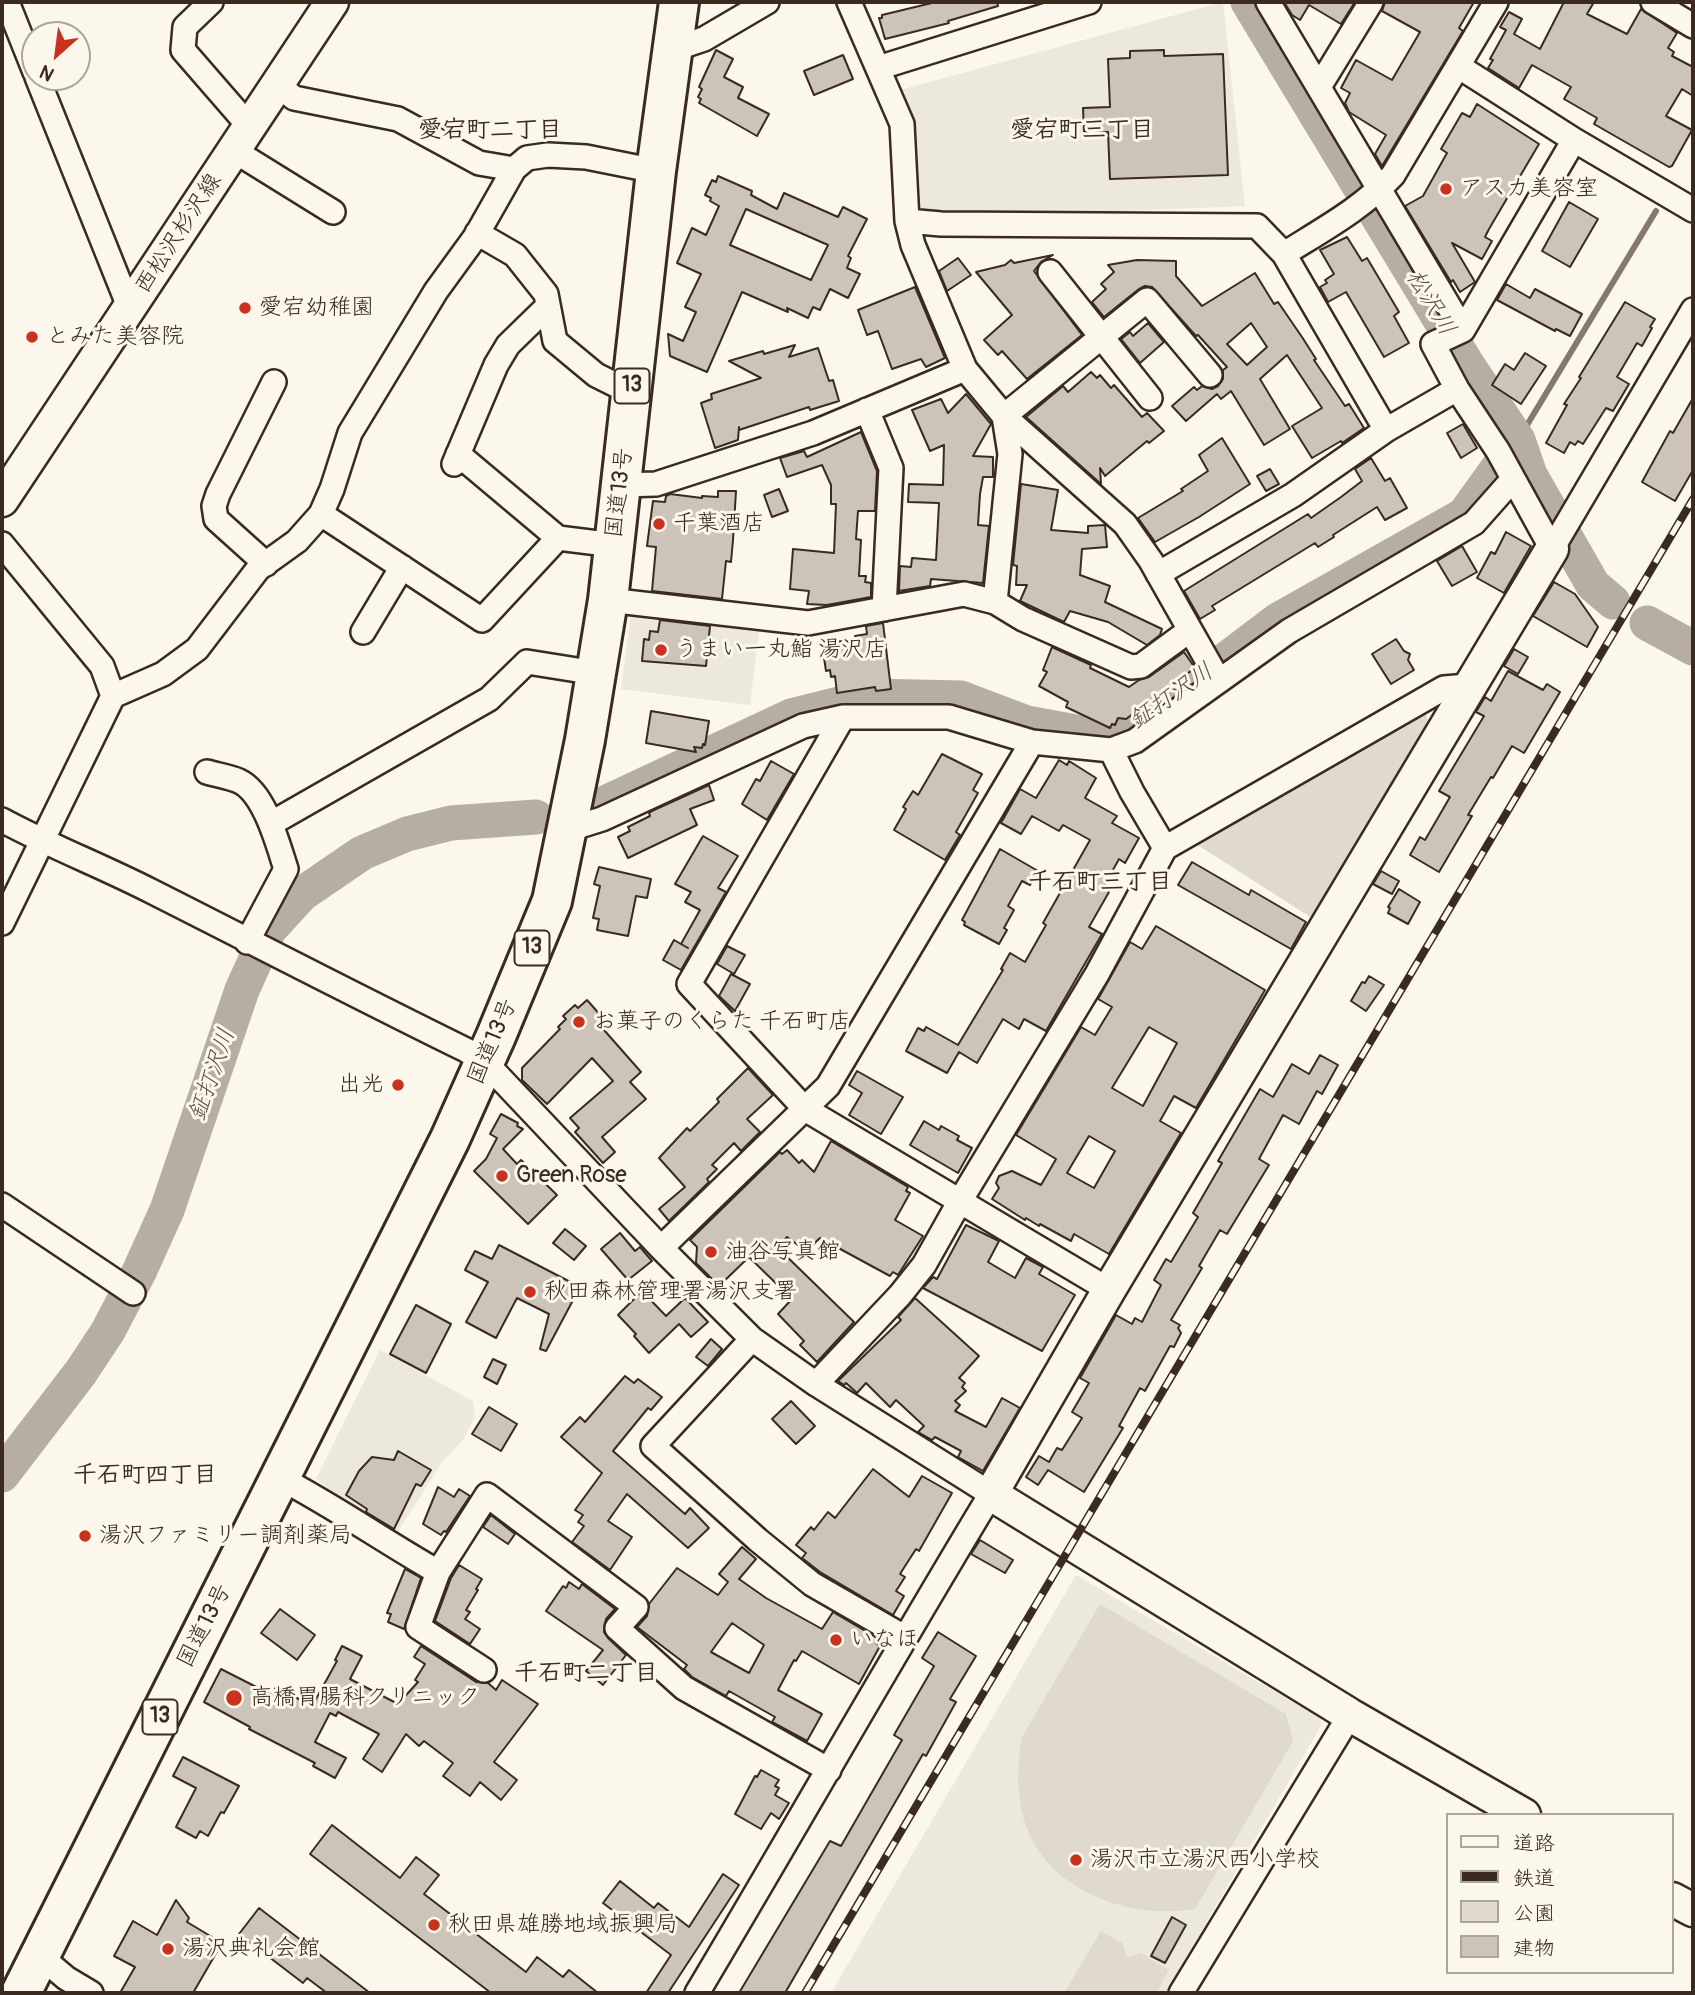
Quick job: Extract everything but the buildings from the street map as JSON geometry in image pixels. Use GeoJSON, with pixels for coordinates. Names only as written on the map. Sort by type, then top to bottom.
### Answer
{"type":"FeatureCollection","features":[{"type":"Feature","properties":{"kind":"highway","name":"国道13号"},"geometry":{"type":"LineString","coordinates":[[21,1993],[450,1139],[552,901],[608,600],[656,171],[679,2]]}},
{"type":"Feature","properties":{"kind":"street"},"geometry":{"type":"LineString","coordinates":[[7,2],[21,37]]}},
{"type":"Feature","properties":{"kind":"street"},"geometry":{"type":"LineString","coordinates":[[211,2],[185,27],[183,50],[241,139],[333,212]]}},
{"type":"Feature","properties":{"kind":"street","name":"西松沢杉沢線"},"geometry":{"type":"LineString","coordinates":[[2,500],[332,2]]}},
{"type":"Feature","properties":{"kind":"street"},"geometry":{"type":"LineString","coordinates":[[674,49],[704,39],[767,2]]}},
{"type":"Feature","properties":{"kind":"street"},"geometry":{"type":"LineString","coordinates":[[849,2],[902,124],[907,221],[913,245],[965,369],[1004,416],[1125,524],[1158,574],[1215,674]]}},
{"type":"Feature","properties":{"kind":"street"},"geometry":{"type":"LineString","coordinates":[[878,68],[1089,2]]}},
{"type":"Feature","properties":{"kind":"street"},"geometry":{"type":"LineString","coordinates":[[1268,2],[1462,330]]}},
{"type":"Feature","properties":{"kind":"street"},"geometry":{"type":"LineString","coordinates":[[1319,87],[1371,2]]}},
{"type":"Feature","properties":{"kind":"street"},"geometry":{"type":"LineString","coordinates":[[1284,254],[1355,209],[1380,190],[1393,175],[1496,2]]}},
{"type":"Feature","properties":{"kind":"street"},"geometry":{"type":"LineString","coordinates":[[1653,2],[1693,26]]}},
{"type":"Feature","properties":{"kind":"street"},"geometry":{"type":"LineString","coordinates":[[1458,66],[1574,140],[1693,210]]}},
{"type":"Feature","properties":{"kind":"street"},"geometry":{"type":"LineString","coordinates":[[277,84],[294,98],[398,119],[479,163],[514,169]]}},
{"type":"Feature","properties":{"kind":"street"},"geometry":{"type":"LineString","coordinates":[[43,91],[130,309]]}},
{"type":"Feature","properties":{"kind":"street"},"geometry":{"type":"LineString","coordinates":[[1552,549],[1498,451],[1457,389],[1433,344],[1462,330],[1574,140]]}},
{"type":"Feature","properties":{"kind":"street"},"geometry":{"type":"LineString","coordinates":[[2,923],[113,696],[163,674],[197,649],[248,582],[266,564],[297,541],[321,514],[350,433],[436,291],[477,233],[514,169],[527,158],[548,155],[586,158],[656,171]]}},
{"type":"Feature","properties":{"kind":"street"},"geometry":{"type":"LineString","coordinates":[[907,221],[940,224],[1257,226],[1284,254],[1386,430]]}},
{"type":"Feature","properties":{"kind":"street"},"geometry":{"type":"LineString","coordinates":[[477,233],[515,255],[546,293],[555,341],[596,375],[632,391]]}},
{"type":"Feature","properties":{"kind":"street"},"geometry":{"type":"LineString","coordinates":[[1050,272],[1150,398]]}},
{"type":"Feature","properties":{"kind":"street"},"geometry":{"type":"LineString","coordinates":[[1004,416],[1147,300],[1210,375]]}},
{"type":"Feature","properties":{"kind":"street"},"geometry":{"type":"LineString","coordinates":[[548,306],[508,345],[496,365],[456,459],[558,538],[614,545]]}},
{"type":"Feature","properties":{"kind":"street"},"geometry":{"type":"LineString","coordinates":[[697,1993],[1109,1290],[1693,310]]}},
{"type":"Feature","properties":{"kind":"street"},"geometry":{"type":"LineString","coordinates":[[621,485],[656,484],[813,433],[965,369]]}},
{"type":"Feature","properties":{"kind":"street"},"geometry":{"type":"LineString","coordinates":[[266,564],[216,519],[214,506],[274,382]]}},
{"type":"Feature","properties":{"kind":"street"},"geometry":{"type":"LineString","coordinates":[[1158,574],[1293,495],[1386,430],[1457,389]]}},
{"type":"Feature","properties":{"kind":"street"},"geometry":{"type":"LineString","coordinates":[[867,410],[891,468],[884,609]]}},
{"type":"Feature","properties":{"kind":"street"},"geometry":{"type":"LineString","coordinates":[[995,602],[1010,454],[1004,416]]}},
{"type":"Feature","properties":{"kind":"street"},"geometry":{"type":"LineString","coordinates":[[567,830],[602,819],[803,726],[843,717],[949,718],[1032,742],[1111,750],[1135,741],[1215,674],[1474,523],[1513,479]]}},
{"type":"Feature","properties":{"kind":"street"},"geometry":{"type":"LineString","coordinates":[[321,514],[482,620],[558,538]]}},
{"type":"Feature","properties":{"kind":"street"},"geometry":{"type":"LineString","coordinates":[[2,544],[102,666],[113,696]]}},
{"type":"Feature","properties":{"kind":"street"},"geometry":{"type":"LineString","coordinates":[[363,632],[402,567]]}},
{"type":"Feature","properties":{"kind":"street"},"geometry":{"type":"LineString","coordinates":[[608,600],[808,623],[964,594],[995,602],[1023,619],[1131,667],[1141,666],[1190,630]]}},
{"type":"Feature","properties":{"kind":"street"},"geometry":{"type":"LineString","coordinates":[[272,823],[489,699],[527,662],[596,673]]}},
{"type":"Feature","properties":{"kind":"street"},"geometry":{"type":"LineString","coordinates":[[816,1384],[900,1295],[924,1265],[1097,974],[1165,848],[1444,688],[1468,686]]}},
{"type":"Feature","properties":{"kind":"street"},"geometry":{"type":"LineString","coordinates":[[843,717],[689,984],[806,1109],[1109,1290]]}},
{"type":"Feature","properties":{"kind":"street"},"geometry":{"type":"LineString","coordinates":[[661,1248],[828,1086],[1032,742]]}},
{"type":"Feature","properties":{"kind":"street"},"geometry":{"type":"LineString","coordinates":[[1111,750],[1165,848]]}},
{"type":"Feature","properties":{"kind":"street"},"geometry":{"type":"LineString","coordinates":[[207,772],[242,782],[262,805],[272,823],[286,869],[256,946]]}},
{"type":"Feature","properties":{"kind":"street"},"geometry":{"type":"LineString","coordinates":[[2,820],[466,1049],[485,1062],[661,1248],[752,1339],[816,1384],[991,1494],[1350,1715],[1521,1813]]}},
{"type":"Feature","properties":{"kind":"street"},"geometry":{"type":"LineString","coordinates":[[2,1205],[129,1291]]}},
{"type":"Feature","properties":{"kind":"street"},"geometry":{"type":"LineString","coordinates":[[752,1339],[653,1446],[758,1541],[812,1584],[904,1637]]}},
{"type":"Feature","properties":{"kind":"street"},"geometry":{"type":"LineString","coordinates":[[280,1478],[438,1572]]}},
{"type":"Feature","properties":{"kind":"street"},"geometry":{"type":"LineString","coordinates":[[484,1670],[418,1627],[438,1572],[487,1495],[636,1607],[617,1628],[684,1688],[830,1770]]}},
{"type":"Feature","properties":{"kind":"street"},"geometry":{"type":"LineString","coordinates":[[1181,1993],[1350,1715]]}},
{"type":"Feature","properties":{"kind":"street"},"geometry":{"type":"LineString","coordinates":[[1674,1900],[1693,1910]]}},
{"type":"Feature","properties":{"kind":"street"},"geometry":{"type":"LineString","coordinates":[[40,1956],[66,1978],[91,1993]]}},
{"type":"Feature","properties":{"kind":"shaded area"},"geometry":{"type":"Polygon","coordinates":[[[1223,2],[1245,206],[931,219],[916,204],[909,118],[900,90],[1223,2]]]}},
{"type":"Feature","properties":{"kind":"shaded area"},"geometry":{"type":"Polygon","coordinates":[[[632,607],[760,624],[750,705],[621,689],[632,607]]]}},
{"type":"Feature","properties":{"kind":"shaded area"},"geometry":{"type":"Polygon","coordinates":[[[380,1350],[473,1401],[475,1417],[463,1440],[443,1461],[393,1539],[316,1479],[380,1350]]]}},
{"type":"Feature","properties":{"kind":"shaded area","name":"湯沢市立湯沢西小学校"},"geometry":{"type":"Polygon","coordinates":[[[1076,1575],[1320,1718],[1321,1726],[1165,1993],[831,1993],[1076,1575]]]}},
{"type":"Feature","properties":{"kind":"green space"},"geometry":{"type":"Polygon","coordinates":[[[1423,709],[1432,729],[1315,920],[1196,844],[1423,709]]]}},
{"type":"Feature","properties":{"kind":"green space"},"geometry":{"type":"Polygon","coordinates":[[[1100,1604],[1286,1714],[1293,1741],[1195,1909],[1148,1910],[1124,1906],[1080,1889],[1060,1875],[1044,1858],[1031,1838],[1022,1814],[1019,1762],[1022,1737],[1100,1604]]]}},
{"type":"Feature","properties":{"kind":"green space"},"geometry":{"type":"Polygon","coordinates":[[[1101,1931],[1122,1943],[1127,1958],[1141,1953],[1169,1970],[1156,1993],[1064,1993],[1101,1931]]]}},
{"type":"Feature","properties":{"kind":"waterway","name":"松沢川"},"geometry":{"type":"LineString","coordinates":[[1248,2],[1467,364],[1518,440],[1530,475],[1593,585],[1613,602]]}},
{"type":"Feature","properties":{"kind":"waterway"},"geometry":{"type":"LineString","coordinates":[[1518,440],[1656,211]]}},
{"type":"Feature","properties":{"kind":"waterway","name":"鉦打沢川"},"geometry":{"type":"LineString","coordinates":[[607,802],[791,716],[871,696],[961,698],[1027,723],[1103,737],[1135,728],[1278,620],[1464,515],[1518,440]]}},
{"type":"Feature","properties":{"kind":"waterway","name":"松沢川"},"geometry":{"type":"LineString","coordinates":[[1647,623],[1693,648]]}},
{"type":"Feature","properties":{"kind":"waterway","name":"鉦打沢川"},"geometry":{"type":"LineString","coordinates":[[2,1475],[81,1372],[108,1331],[139,1272],[167,1210],[242,990],[269,930],[302,894],[362,853],[407,834],[451,823],[536,817]]}},
{"type":"Feature","properties":{"kind":"railway"},"geometry":{"type":"LineString","coordinates":[[805,1993],[1693,499]]}},
{"type":"Feature","properties":{"kind":"place","name":"アスカ美容室"},"geometry":{"type":"Point","coordinates":[1446,189]}},
{"type":"Feature","properties":{"kind":"place","name":"愛宕幼稚園"},"geometry":{"type":"Point","coordinates":[245,308]}},
{"type":"Feature","properties":{"kind":"place","name":"とみた美容院"},"geometry":{"type":"Point","coordinates":[32,337]}},
{"type":"Feature","properties":{"kind":"place","name":"千葉酒店"},"geometry":{"type":"Point","coordinates":[659,524]}},
{"type":"Feature","properties":{"kind":"place","name":"うまい一丸鮨 湯沢店"},"geometry":{"type":"Point","coordinates":[661,650]}},
{"type":"Feature","properties":{"kind":"place","name":"お菓子のくらた 千石町店"},"geometry":{"type":"Point","coordinates":[579,1022]}},
{"type":"Feature","properties":{"kind":"place","name":"出光"},"geometry":{"type":"Point","coordinates":[398,1085]}},
{"type":"Feature","properties":{"kind":"place","name":"Green Rose"},"geometry":{"type":"Point","coordinates":[502,1176]}},
{"type":"Feature","properties":{"kind":"place","name":"油谷写真館"},"geometry":{"type":"Point","coordinates":[711,1252]}},
{"type":"Feature","properties":{"kind":"place","name":"秋田森林管理署湯沢支署"},"geometry":{"type":"Point","coordinates":[530,1292]}},
{"type":"Feature","properties":{"kind":"place","name":"湯沢ファミリー調剤薬局"},"geometry":{"type":"Point","coordinates":[85,1536]}},
{"type":"Feature","properties":{"kind":"place","name":"いなほ"},"geometry":{"type":"Point","coordinates":[836,1640]}},
{"type":"Feature","properties":{"kind":"place","name":"高橋胃腸科クリニック"},"geometry":{"type":"Point","coordinates":[234,1698]}},
{"type":"Feature","properties":{"kind":"place","name":"湯沢市立湯沢西小学校"},"geometry":{"type":"Point","coordinates":[1076,1860]}},
{"type":"Feature","properties":{"kind":"place","name":"秋田県雄勝地域振興局"},"geometry":{"type":"Point","coordinates":[434,1925]}},
{"type":"Feature","properties":{"kind":"place","name":"湯沢典礼会館"},"geometry":{"type":"Point","coordinates":[168,1949]}},
{"type":"Feature","properties":{"kind":"district","name":"愛宕町二丁目"},"geometry":{"type":"Point","coordinates":[490,131]}},
{"type":"Feature","properties":{"kind":"district","name":"愛宕町三丁目"},"geometry":{"type":"Point","coordinates":[1082,131]}},
{"type":"Feature","properties":{"kind":"district","name":"千石町三丁目"},"geometry":{"type":"Point","coordinates":[1100,883]}},
{"type":"Feature","properties":{"kind":"district","name":"千石町四丁目"},"geometry":{"type":"Point","coordinates":[145,1476]}},
{"type":"Feature","properties":{"kind":"district","name":"千石町二丁目"},"geometry":{"type":"Point","coordinates":[586,1674]}}]}
